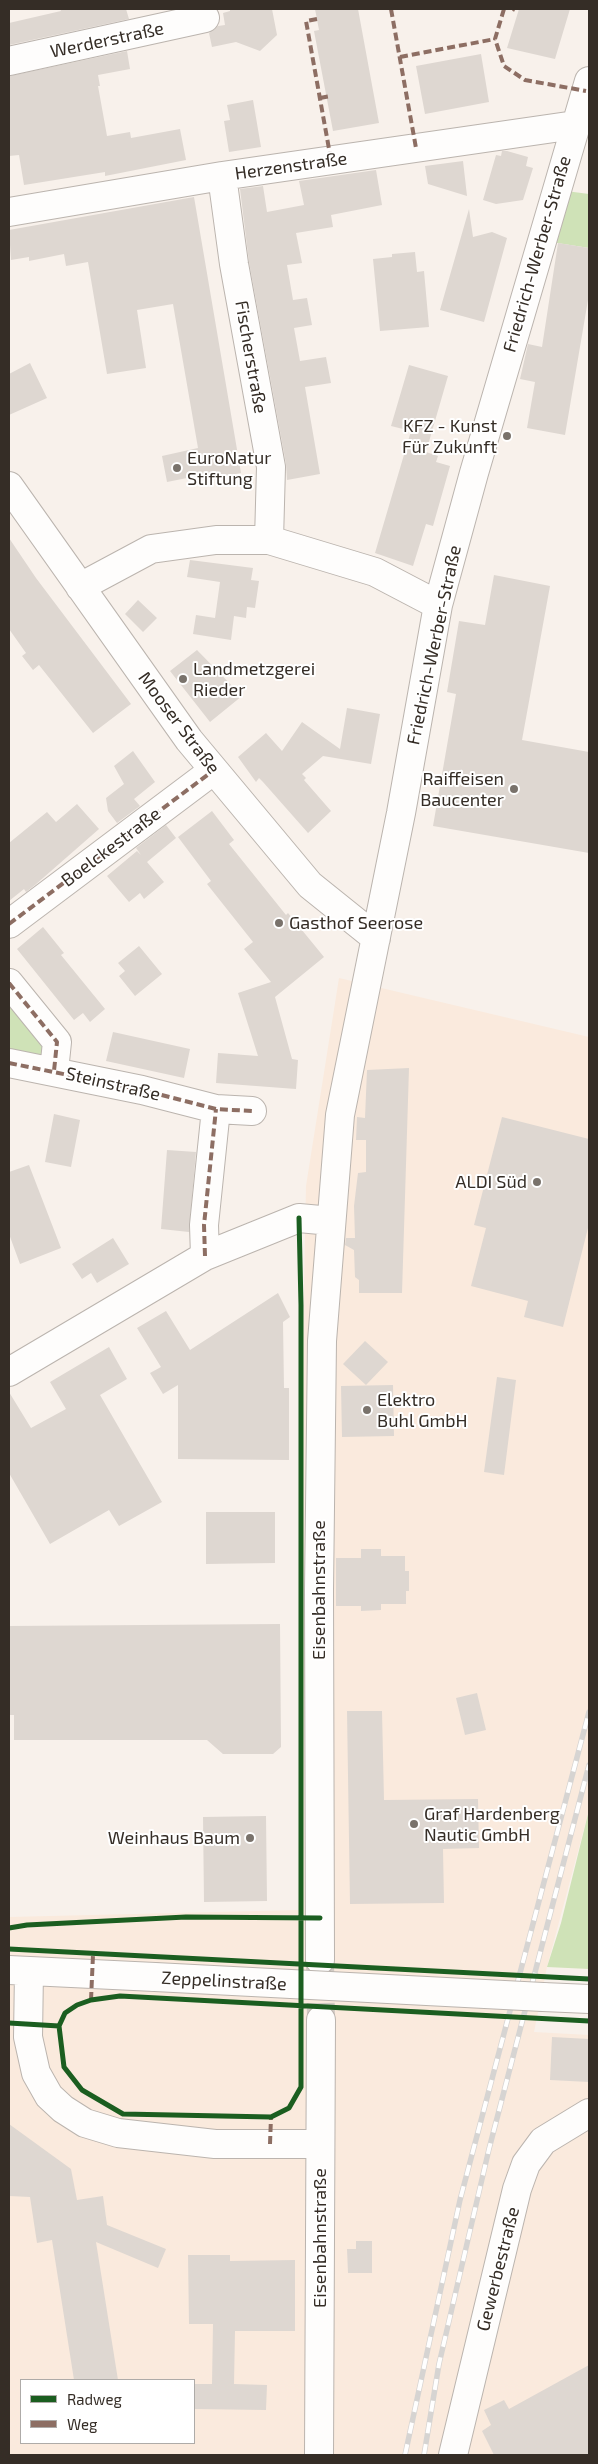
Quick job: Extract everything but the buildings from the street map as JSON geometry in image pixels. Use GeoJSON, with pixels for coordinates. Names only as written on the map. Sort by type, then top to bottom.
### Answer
{"type":"FeatureCollection","features":[{"type":"Feature","properties":{"kind":"street","name":"Werderstraße"},"geometry":{"type":"LineString","coordinates":[[9,61],[205,18]]}},
{"type":"Feature","properties":{"kind":"street","name":"Friedrich-Werber-Straße"},"geometry":{"type":"LineString","coordinates":[[331,1221],[340,1115],[376,938],[438,605],[474,472],[589,81]]}},
{"type":"Feature","properties":{"kind":"street","name":"Herzenstraße"},"geometry":{"type":"LineString","coordinates":[[9,212],[222,176],[575,125]]}},
{"type":"Feature","properties":{"kind":"street","name":"Fischerstraße"},"geometry":{"type":"LineString","coordinates":[[222,176],[234,264],[270,467],[268,540]]}},
{"type":"Feature","properties":{"kind":"street","name":"Mooser Straße"},"geometry":{"type":"LineString","coordinates":[[9,486],[188,740],[310,885],[376,938]]}},
{"type":"Feature","properties":{"kind":"street"},"geometry":{"type":"LineString","coordinates":[[80,588],[151,549],[216,540],[268,540],[375,572],[438,605]]}},
{"type":"Feature","properties":{"kind":"street","name":"Boelckestraße"},"geometry":{"type":"LineString","coordinates":[[9,924],[214,770]]}},
{"type":"Feature","properties":{"kind":"street"},"geometry":{"type":"LineString","coordinates":[[9,983],[57,1042],[54,1071]]}},
{"type":"Feature","properties":{"kind":"street","name":"Steinstraße"},"geometry":{"type":"LineString","coordinates":[[9,1063],[54,1071],[216,1109],[252,1111]]}},
{"type":"Feature","properties":{"kind":"street"},"geometry":{"type":"LineString","coordinates":[[205,1256],[204,1224],[216,1109]]}},
{"type":"Feature","properties":{"kind":"street"},"geometry":{"type":"LineString","coordinates":[[9,1372],[205,1256],[299,1218],[331,1221]]}},
{"type":"Feature","properties":{"kind":"street","name":"Eisenbahnstraße"},"geometry":{"type":"LineString","coordinates":[[320,1960],[319,1580],[322,1341],[331,1221]]}},
{"type":"Feature","properties":{"kind":"street"},"geometry":{"type":"LineString","coordinates":[[19,1971],[28,2038],[36,2073],[49,2096],[62,2108],[85,2123],[118,2133],[215,2144],[320,2144]]}},
{"type":"Feature","properties":{"kind":"street","name":"Zeppelinstraße"},"geometry":{"type":"LineString","coordinates":[[19,1971],[589,1999]]}},
{"type":"Feature","properties":{"kind":"street","name":"Eisenbahnstraße"},"geometry":{"type":"LineString","coordinates":[[319,2455],[321,2020]]}},
{"type":"Feature","properties":{"kind":"street","name":"Gewerbestraße"},"geometry":{"type":"LineString","coordinates":[[453,2455],[517,2189],[526,2164],[543,2141],[589,2113]]}},
{"type":"Feature","properties":{"kind":"shaded area"},"geometry":{"type":"Polygon","coordinates":[[[339,978],[589,1037],[589,1810],[547,1967],[534,2032],[589,2035],[589,2455],[9,2455],[9,1917],[299,1910],[300,1483],[306,1186],[339,978]]]}},
{"type":"Feature","properties":{"kind":"green space"},"geometry":{"type":"Polygon","coordinates":[[[566,191],[589,194],[589,248],[551,242],[566,191]]]}},
{"type":"Feature","properties":{"kind":"green space"},"geometry":{"type":"Polygon","coordinates":[[[9,1000],[41,1044],[43,1050],[41,1059],[9,1059],[9,1000]]]}},
{"type":"Feature","properties":{"kind":"green space"},"geometry":{"type":"Polygon","coordinates":[[[589,1810],[589,1969],[547,1967],[561,1923],[589,1810]]]}},
{"type":"Feature","properties":{"kind":"tunnel"},"geometry":{"type":"LineString","coordinates":[[320,1961],[321,2020]]}},
{"type":"Feature","properties":{"kind":"railway"},"geometry":{"type":"LineString","coordinates":[[405,2455],[460,2200],[589,1712]]}},
{"type":"Feature","properties":{"kind":"railway"},"geometry":{"type":"LineString","coordinates":[[424,2455],[439,2364],[489,2149],[589,1765]]}},
{"type":"Feature","properties":{"kind":"marked path"},"geometry":{"type":"LineString","coordinates":[[391,9],[416,148]]}},
{"type":"Feature","properties":{"kind":"marked path"},"geometry":{"type":"LineString","coordinates":[[504,9],[495,39],[504,66],[525,80],[586,91]]}},
{"type":"Feature","properties":{"kind":"marked path"},"geometry":{"type":"LineString","coordinates":[[317,19],[306,21],[331,160]]}},
{"type":"Feature","properties":{"kind":"marked path"},"geometry":{"type":"LineString","coordinates":[[400,57],[495,39]]}},
{"type":"Feature","properties":{"kind":"marked path"},"geometry":{"type":"LineString","coordinates":[[320,98],[331,96]]}},
{"type":"Feature","properties":{"kind":"marked path"},"geometry":{"type":"LineString","coordinates":[[9,924],[214,770]]}},
{"type":"Feature","properties":{"kind":"marked path"},"geometry":{"type":"LineString","coordinates":[[9,983],[57,1042],[54,1071]]}},
{"type":"Feature","properties":{"kind":"marked path"},"geometry":{"type":"LineString","coordinates":[[9,1063],[142,1090],[216,1109],[252,1111]]}},
{"type":"Feature","properties":{"kind":"marked path"},"geometry":{"type":"LineString","coordinates":[[205,1256],[204,1225],[216,1109]]}},
{"type":"Feature","properties":{"kind":"marked path"},"geometry":{"type":"LineString","coordinates":[[91,2000],[93,1955]]}},
{"type":"Feature","properties":{"kind":"marked path"},"geometry":{"type":"LineString","coordinates":[[270,2144],[271,2117]]}},
{"type":"Feature","properties":{"kind":"cycle path"},"geometry":{"type":"LineString","coordinates":[[59,2026],[64,2067],[82,2090],[123,2114],[271,2117],[289,2108],[301,2087],[301,1305],[299,1218]]}},
{"type":"Feature","properties":{"kind":"cycle path"},"geometry":{"type":"LineString","coordinates":[[9,1928],[27,1925],[186,1917],[320,1918]]}},
{"type":"Feature","properties":{"kind":"cycle path"},"geometry":{"type":"LineString","coordinates":[[9,1949],[589,1979]]}},
{"type":"Feature","properties":{"kind":"cycle path"},"geometry":{"type":"LineString","coordinates":[[9,2023],[59,2026],[65,2013],[77,2005],[91,2000],[120,1996],[589,2021]]}},
{"type":"Feature","properties":{"kind":"place","name":"KFZ - Kunst Für Zukunft"},"geometry":{"type":"Point","coordinates":[507,436]}},
{"type":"Feature","properties":{"kind":"place","name":"EuroNatur Stiftung"},"geometry":{"type":"Point","coordinates":[177,468]}},
{"type":"Feature","properties":{"kind":"place","name":"Landmetzgerei Rieder"},"geometry":{"type":"Point","coordinates":[183,679]}},
{"type":"Feature","properties":{"kind":"place","name":"Raiffeisen Baucenter"},"geometry":{"type":"Point","coordinates":[514,789]}},
{"type":"Feature","properties":{"kind":"place","name":"Gasthof Seerose"},"geometry":{"type":"Point","coordinates":[279,923]}},
{"type":"Feature","properties":{"kind":"place","name":"ALDI Süd"},"geometry":{"type":"Point","coordinates":[537,1182]}},
{"type":"Feature","properties":{"kind":"place","name":"Elektro Buhl GmbH"},"geometry":{"type":"Point","coordinates":[367,1410]}},
{"type":"Feature","properties":{"kind":"place","name":"Graf Hardenberg Nautic GmbH"},"geometry":{"type":"Point","coordinates":[414,1824]}},
{"type":"Feature","properties":{"kind":"place","name":"Weinhaus Baum"},"geometry":{"type":"Point","coordinates":[250,1838]}}]}
